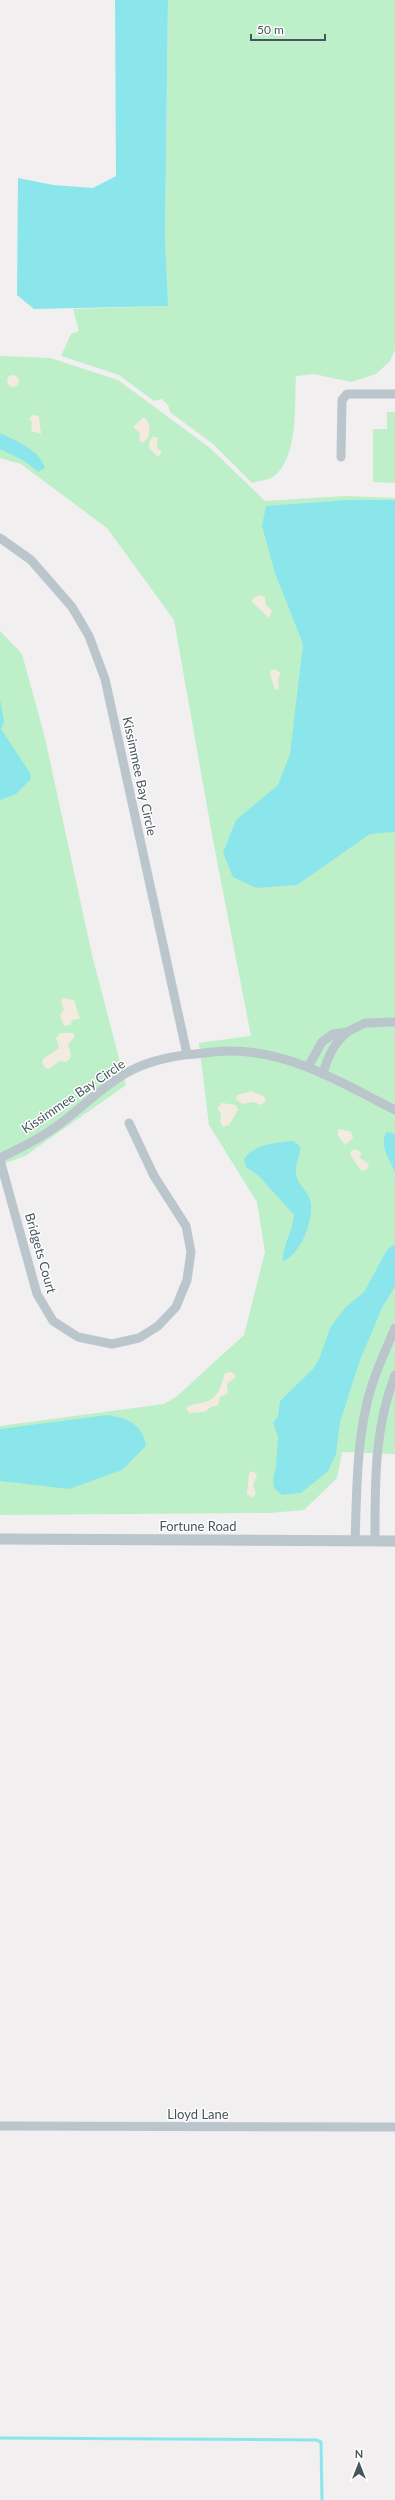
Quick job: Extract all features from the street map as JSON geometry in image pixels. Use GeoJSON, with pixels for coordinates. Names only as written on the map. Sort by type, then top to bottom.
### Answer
{"type":"FeatureCollection","features":[{"type":"Feature","properties":{"kind":"street"},"geometry":{"type":"LineString","coordinates":[[341,457],[342,400],[344,396],[347,394],[395,394]]}},
{"type":"Feature","properties":{"kind":"street","name":"Kissimmee Bay Circle"},"geometry":{"type":"LineString","coordinates":[[0,538],[31,560],[72,607],[89,636],[105,679],[187,1054]]}},
{"type":"Feature","properties":{"kind":"street"},"geometry":{"type":"LineString","coordinates":[[308,1067],[322,1042],[332,1034],[347,1032],[365,1023],[395,1022]]}},
{"type":"Feature","properties":{"kind":"street"},"geometry":{"type":"LineString","coordinates":[[323,1074],[331,1049],[347,1032]]}},
{"type":"Feature","properties":{"kind":"street","name":"Kissimmee Bay Circle"},"geometry":{"type":"LineString","coordinates":[[0,1159],[38,1138],[65,1120],[83,1104],[123,1074],[156,1060],[187,1054],[228,1051],[273,1056],[308,1067],[395,1110]]}},
{"type":"Feature","properties":{"kind":"street","name":"Bridgets Court"},"geometry":{"type":"LineString","coordinates":[[0,1159],[37,1294],[53,1321],[78,1337],[112,1344],[139,1338],[158,1326],[176,1307],[187,1280],[191,1252],[186,1226],[154,1176],[129,1123]]}},
{"type":"Feature","properties":{"kind":"street"},"geometry":{"type":"LineString","coordinates":[[355,1541],[358,1468],[363,1424],[371,1386],[395,1328]]}},
{"type":"Feature","properties":{"kind":"street"},"geometry":{"type":"LineString","coordinates":[[375,1541],[376,1469],[380,1421],[395,1375]]}},
{"type":"Feature","properties":{"kind":"street"},"geometry":{"type":"LineString","coordinates":[[358,1468],[376,1469]]}},
{"type":"Feature","properties":{"kind":"street","name":"Fortune Road"},"geometry":{"type":"LineString","coordinates":[[0,1539],[395,1541]]}},
{"type":"Feature","properties":{"kind":"street","name":"Lloyd Lane"},"geometry":{"type":"LineString","coordinates":[[0,2126],[395,2128]]}},
{"type":"Feature","properties":{"kind":"green space"},"geometry":{"type":"Polygon","coordinates":[[[168,0],[395,0],[395,350],[390,361],[376,374],[351,382],[314,374],[296,376],[294,430],[287,457],[281,468],[273,477],[252,483],[213,444],[170,412],[168,405],[162,399],[154,401],[119,375],[61,356],[71,334],[79,331],[73,309],[167,306],[165,237],[168,0]]]}},
{"type":"Feature","properties":{"kind":"green space"},"geometry":{"type":"Polygon","coordinates":[[[0,356],[50,358],[118,380],[210,448],[265,501],[346,496],[395,498],[395,1454],[342,1452],[337,1478],[304,1510],[270,1513],[0,1515],[0,1426],[164,1404],[176,1397],[244,1335],[265,1252],[257,1202],[209,1125],[199,1043],[251,1036],[213,840],[174,620],[107,528],[21,464],[0,458],[0,356]]]}},
{"type":"Feature","properties":{"kind":"green space"},"geometry":{"type":"Polygon","coordinates":[[[387,412],[395,412],[395,483],[373,482],[373,429],[387,429],[387,412]]]}},
{"type":"Feature","properties":{"kind":"green space"},"geometry":{"type":"Polygon","coordinates":[[[0,631],[22,654],[45,738],[92,955],[126,1085],[25,1156],[0,1165],[0,631]]]}},
{"type":"Feature","properties":{"kind":"sand"},"geometry":{"type":"Polygon","coordinates":[[[11,375],[15,375],[19,381],[15,387],[11,387],[7,383],[7,379],[11,375]]]}},
{"type":"Feature","properties":{"kind":"sand"},"geometry":{"type":"Polygon","coordinates":[[[32,415],[39,416],[41,434],[31,431],[32,422],[29,419],[32,415]]]}},
{"type":"Feature","properties":{"kind":"sand"},"geometry":{"type":"Polygon","coordinates":[[[144,417],[150,427],[150,431],[148,438],[142,443],[139,440],[140,433],[133,427],[144,417]]]}},
{"type":"Feature","properties":{"kind":"sand"},"geometry":{"type":"Polygon","coordinates":[[[153,436],[158,438],[157,448],[162,452],[158,457],[149,448],[149,443],[153,436]]]}},
{"type":"Feature","properties":{"kind":"sand"},"geometry":{"type":"Polygon","coordinates":[[[259,595],[265,597],[266,605],[272,611],[269,618],[252,602],[253,598],[259,595]]]}},
{"type":"Feature","properties":{"kind":"sand"},"geometry":{"type":"Polygon","coordinates":[[[274,669],[281,673],[278,679],[279,689],[275,690],[270,674],[271,670],[274,669]]]}},
{"type":"Feature","properties":{"kind":"sand"},"geometry":{"type":"Polygon","coordinates":[[[62,998],[74,1000],[80,1019],[73,1020],[70,1025],[64,1026],[60,1016],[64,1009],[61,1002],[62,998]]]}},
{"type":"Feature","properties":{"kind":"sand"},"geometry":{"type":"Polygon","coordinates":[[[60,1033],[73,1033],[75,1036],[68,1045],[71,1054],[70,1059],[66,1062],[59,1061],[49,1069],[45,1068],[42,1063],[43,1059],[59,1048],[56,1038],[60,1033]]]}},
{"type":"Feature","properties":{"kind":"sand"},"geometry":{"type":"Polygon","coordinates":[[[251,1091],[264,1096],[266,1101],[261,1105],[253,1102],[242,1104],[236,1099],[237,1095],[251,1091]]]}},
{"type":"Feature","properties":{"kind":"sand"},"geometry":{"type":"Polygon","coordinates":[[[222,1103],[236,1105],[238,1110],[229,1125],[223,1127],[220,1122],[221,1114],[217,1108],[222,1103]]]}},
{"type":"Feature","properties":{"kind":"sand"},"geometry":{"type":"Polygon","coordinates":[[[341,1129],[351,1132],[353,1138],[345,1145],[338,1135],[338,1130],[341,1129]]]}},
{"type":"Feature","properties":{"kind":"sand"},"geometry":{"type":"Polygon","coordinates":[[[352,1150],[358,1150],[361,1153],[360,1158],[369,1164],[367,1169],[361,1171],[350,1154],[352,1150]]]}},
{"type":"Feature","properties":{"kind":"sand"},"geometry":{"type":"Polygon","coordinates":[[[232,1372],[236,1377],[227,1384],[228,1393],[220,1397],[218,1405],[211,1407],[205,1412],[189,1413],[186,1408],[191,1405],[206,1402],[215,1396],[220,1388],[225,1373],[232,1372]]]}},
{"type":"Feature","properties":{"kind":"sand"},"geometry":{"type":"Polygon","coordinates":[[[253,1471],[257,1475],[253,1485],[256,1494],[252,1498],[247,1494],[249,1473],[253,1471]]]}},
{"type":"Feature","properties":{"kind":"water"},"geometry":{"type":"Polygon","coordinates":[[[115,0],[168,0],[165,237],[168,306],[34,309],[17,295],[18,178],[53,185],[93,188],[116,176],[115,0]]]}},
{"type":"Feature","properties":{"kind":"water"},"geometry":{"type":"Polygon","coordinates":[[[0,433],[33,451],[38,456],[45,468],[38,472],[26,462],[0,449],[0,433]]]}},
{"type":"Feature","properties":{"kind":"water"},"geometry":{"type":"Polygon","coordinates":[[[348,500],[395,500],[395,832],[370,834],[297,885],[256,888],[233,877],[223,853],[236,820],[278,785],[290,754],[303,644],[275,573],[262,526],[266,506],[348,500]]]}},
{"type":"Feature","properties":{"kind":"water"},"geometry":{"type":"Polygon","coordinates":[[[0,699],[4,722],[1,729],[30,773],[31,779],[16,794],[0,800],[0,699]]]}},
{"type":"Feature","properties":{"kind":"water"},"geometry":{"type":"Polygon","coordinates":[[[387,1132],[395,1134],[395,1172],[384,1147],[387,1132]]]}},
{"type":"Feature","properties":{"kind":"water"},"geometry":{"type":"Polygon","coordinates":[[[293,1141],[300,1146],[300,1153],[296,1166],[296,1176],[309,1197],[311,1213],[306,1233],[301,1243],[290,1257],[283,1261],[284,1250],[292,1227],[294,1215],[259,1176],[246,1167],[244,1160],[252,1151],[265,1145],[293,1141]]]}},
{"type":"Feature","properties":{"kind":"water"},"geometry":{"type":"Polygon","coordinates":[[[395,1244],[395,1286],[382,1308],[360,1360],[340,1422],[336,1454],[328,1471],[301,1493],[282,1495],[274,1488],[273,1479],[276,1467],[278,1437],[273,1422],[278,1417],[280,1401],[313,1369],[319,1359],[331,1326],[346,1307],[364,1292],[387,1250],[395,1244]]]}},
{"type":"Feature","properties":{"kind":"water"},"geometry":{"type":"Polygon","coordinates":[[[108,1415],[122,1418],[133,1423],[144,1438],[146,1446],[122,1470],[69,1489],[0,1481],[0,1429],[108,1415]]]}},
{"type":"Feature","properties":{"kind":"waterway"},"geometry":{"type":"LineString","coordinates":[[0,2438],[316,2440],[321,2442],[322,2500]]}}]}
